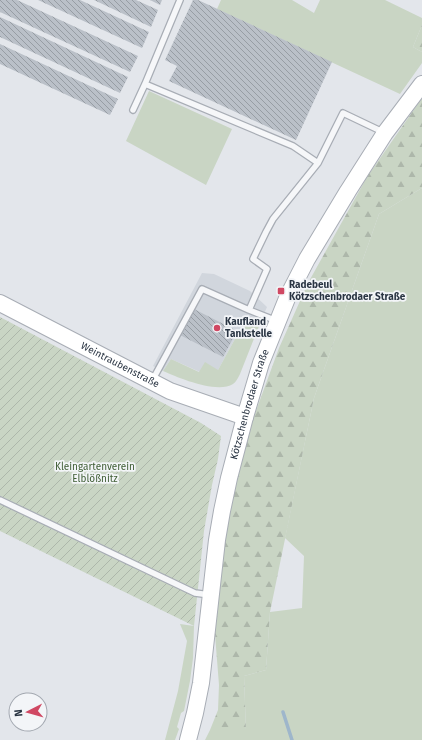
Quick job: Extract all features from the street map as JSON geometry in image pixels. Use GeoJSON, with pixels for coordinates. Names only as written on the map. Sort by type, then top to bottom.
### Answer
{"type":"FeatureCollection","features":[{"type":"Feature","properties":{"kind":"street","name":"Kötzschenbrodaer Straße"},"geometry":{"type":"LineString","coordinates":[[188,740],[201,683],[217,540],[228,478],[261,362],[288,296],[307,259],[385,133],[422,84]]}},
{"type":"Feature","properties":{"kind":"street","name":"Weintraubenstraße"},"geometry":{"type":"LineString","coordinates":[[0,302],[170,391],[245,417]]}},
{"type":"Feature","properties":{"kind":"lane"},"geometry":{"type":"LineString","coordinates":[[134,110],[180,0]]}},
{"type":"Feature","properties":{"kind":"lane"},"geometry":{"type":"LineString","coordinates":[[145,84],[293,146],[318,163]]}},
{"type":"Feature","properties":{"kind":"lane"},"geometry":{"type":"LineString","coordinates":[[249,310],[267,269],[253,259],[274,219],[318,163],[343,113],[385,133]]}},
{"type":"Feature","properties":{"kind":"lane"},"geometry":{"type":"LineString","coordinates":[[151,382],[202,289],[278,321]]}},
{"type":"Feature","properties":{"kind":"lane"},"geometry":{"type":"LineString","coordinates":[[0,500],[195,593],[211,595]]}},
{"type":"Feature","properties":{"kind":"shaded area"},"geometry":{"type":"Polygon","coordinates":[[[202,273],[214,274],[250,291],[267,307],[261,321],[255,319],[241,328],[218,370],[200,372],[171,359],[163,371],[153,366],[202,273]]]}},
{"type":"Feature","properties":{"kind":"green space"},"geometry":{"type":"Polygon","coordinates":[[[221,0],[292,0],[314,13],[320,0],[385,0],[422,18],[422,25],[413,47],[422,52],[422,63],[400,94],[217,9],[221,0]]]}},
{"type":"Feature","properties":{"kind":"green space"},"geometry":{"type":"Polygon","coordinates":[[[422,25],[422,52],[413,47],[422,25]]]}},
{"type":"Feature","properties":{"kind":"green space"},"geometry":{"type":"Polygon","coordinates":[[[149,91],[232,129],[206,185],[126,141],[149,91]]]}},
{"type":"Feature","properties":{"kind":"green space"},"geometry":{"type":"Polygon","coordinates":[[[422,98],[422,188],[379,214],[314,398],[270,612],[266,670],[244,676],[246,730],[210,730],[218,710],[219,685],[214,622],[225,527],[253,419],[279,348],[308,283],[367,177],[422,98]]]}},
{"type":"Feature","properties":{"kind":"green space"},"geometry":{"type":"Polygon","coordinates":[[[422,188],[422,740],[205,740],[210,730],[246,730],[244,676],[266,670],[270,612],[302,608],[304,556],[285,538],[314,398],[379,214],[422,188]]]}},
{"type":"Feature","properties":{"kind":"green space","name":"Kleingartenverein Elblößnitz"},"geometry":{"type":"Polygon","coordinates":[[[0,317],[201,423],[221,436],[204,531],[194,626],[0,531],[0,317]]]}},
{"type":"Feature","properties":{"kind":"green space"},"geometry":{"type":"Polygon","coordinates":[[[255,319],[261,321],[240,374],[233,384],[226,387],[208,386],[188,381],[163,371],[171,359],[199,372],[205,362],[218,370],[241,328],[255,319]]]}},
{"type":"Feature","properties":{"kind":"green space"},"geometry":{"type":"Polygon","coordinates":[[[180,624],[194,626],[193,658],[184,711],[181,713],[177,727],[179,729],[175,740],[165,740],[178,691],[187,641],[180,624]]]}},
{"type":"Feature","properties":{"kind":"building"},"geometry":{"type":"Polygon","coordinates":[[[0,0],[17,0],[138,56],[130,72],[0,12],[0,0]]]}},
{"type":"Feature","properties":{"kind":"building"},"geometry":{"type":"Polygon","coordinates":[[[38,0],[80,0],[149,32],[142,48],[38,0]]]}},
{"type":"Feature","properties":{"kind":"building"},"geometry":{"type":"Polygon","coordinates":[[[94,0],[136,0],[158,10],[151,27],[94,0]]]}},
{"type":"Feature","properties":{"kind":"building"},"geometry":{"type":"Polygon","coordinates":[[[150,0],[162,0],[160,5],[150,0]]]}},
{"type":"Feature","properties":{"kind":"building"},"geometry":{"type":"Polygon","coordinates":[[[193,0],[198,0],[332,62],[296,140],[169,81],[177,66],[165,60],[193,0]]]}},
{"type":"Feature","properties":{"kind":"building"},"geometry":{"type":"Polygon","coordinates":[[[0,17],[128,77],[120,93],[0,37],[0,17]]]}},
{"type":"Feature","properties":{"kind":"building"},"geometry":{"type":"Polygon","coordinates":[[[0,44],[118,99],[110,115],[0,64],[0,44]]]}},
{"type":"Feature","properties":{"kind":"building"},"geometry":{"type":"Polygon","coordinates":[[[194,309],[237,331],[223,357],[180,335],[194,309]]]}},
{"type":"Feature","properties":{"kind":"waterway"},"geometry":{"type":"LineString","coordinates":[[283,712],[292,740]]}},
{"type":"Feature","properties":{"kind":"place","name":"Radebeul Kötzschenbrodaer Straße"},"geometry":{"type":"Point","coordinates":[281,291]}},
{"type":"Feature","properties":{"kind":"place","name":"Kaufland Tankstelle"},"geometry":{"type":"Point","coordinates":[217,328]}}]}
